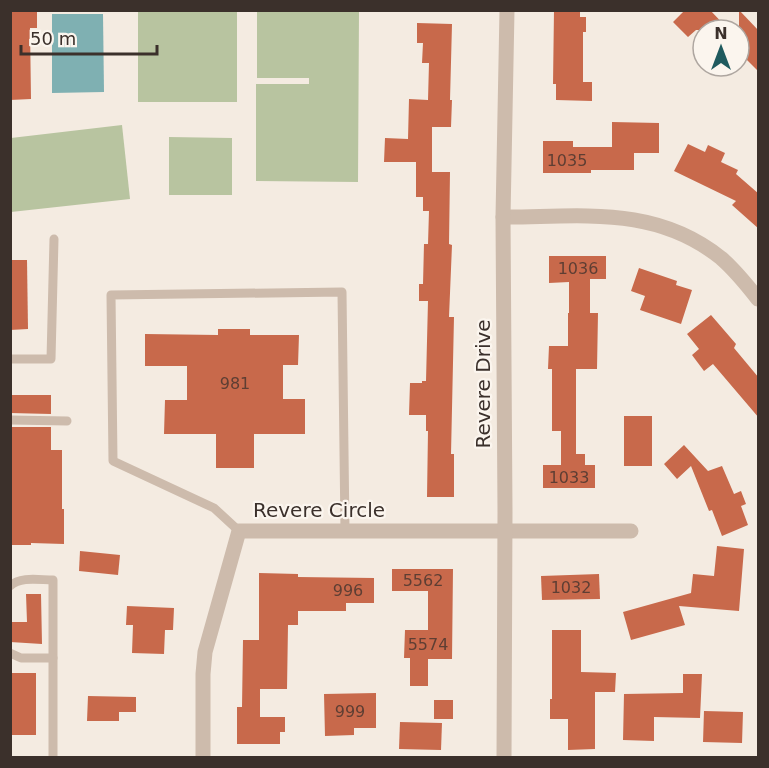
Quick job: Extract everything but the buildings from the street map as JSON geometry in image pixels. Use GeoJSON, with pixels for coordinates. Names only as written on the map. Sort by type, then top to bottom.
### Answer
{"type":"FeatureCollection","features":[{"type":"Feature","properties":{"kind":"street","name":"Revere Drive"},"geometry":{"type":"LineString","coordinates":[[504,758],[503,217],[507,10]]}},
{"type":"Feature","properties":{"kind":"street"},"geometry":{"type":"LineString","coordinates":[[503,217],[609,216],[660,225],[693,239],[715,254],[735,271],[759,299]]}},
{"type":"Feature","properties":{"kind":"street","name":"Revere Circle"},"geometry":{"type":"LineString","coordinates":[[203,758],[202,674],[205,652],[239,531],[631,531]]}},
{"type":"Feature","properties":{"kind":"lane"},"geometry":{"type":"LineString","coordinates":[[10,359],[51,359],[54,239]]}},
{"type":"Feature","properties":{"kind":"lane"},"geometry":{"type":"LineString","coordinates":[[239,531],[214,508],[113,461],[111,295],[342,292],[345,531]]}},
{"type":"Feature","properties":{"kind":"lane"},"geometry":{"type":"LineString","coordinates":[[10,420],[67,421]]}},
{"type":"Feature","properties":{"kind":"lane"},"geometry":{"type":"LineString","coordinates":[[10,585],[21,580],[53,580],[53,758]]}},
{"type":"Feature","properties":{"kind":"lane"},"geometry":{"type":"LineString","coordinates":[[10,653],[21,658],[53,658]]}},
{"type":"Feature","properties":{"kind":"green space"},"geometry":{"type":"Polygon","coordinates":[[[138,11],[237,11],[237,102],[138,102],[138,11]]]}},
{"type":"Feature","properties":{"kind":"green space"},"geometry":{"type":"Polygon","coordinates":[[[257,11],[359,11],[358,182],[256,181],[256,84],[309,84],[309,78],[257,78],[257,11]]]}},
{"type":"Feature","properties":{"kind":"green space"},"geometry":{"type":"Polygon","coordinates":[[[122,125],[130,199],[11,212],[11,138],[122,125]]]}},
{"type":"Feature","properties":{"kind":"green space"},"geometry":{"type":"Polygon","coordinates":[[[169,137],[232,138],[232,195],[169,195],[169,137]]]}},
{"type":"Feature","properties":{"kind":"water"},"geometry":{"type":"Polygon","coordinates":[[[52,14],[103,14],[104,92],[52,93],[52,14]]]}}]}
